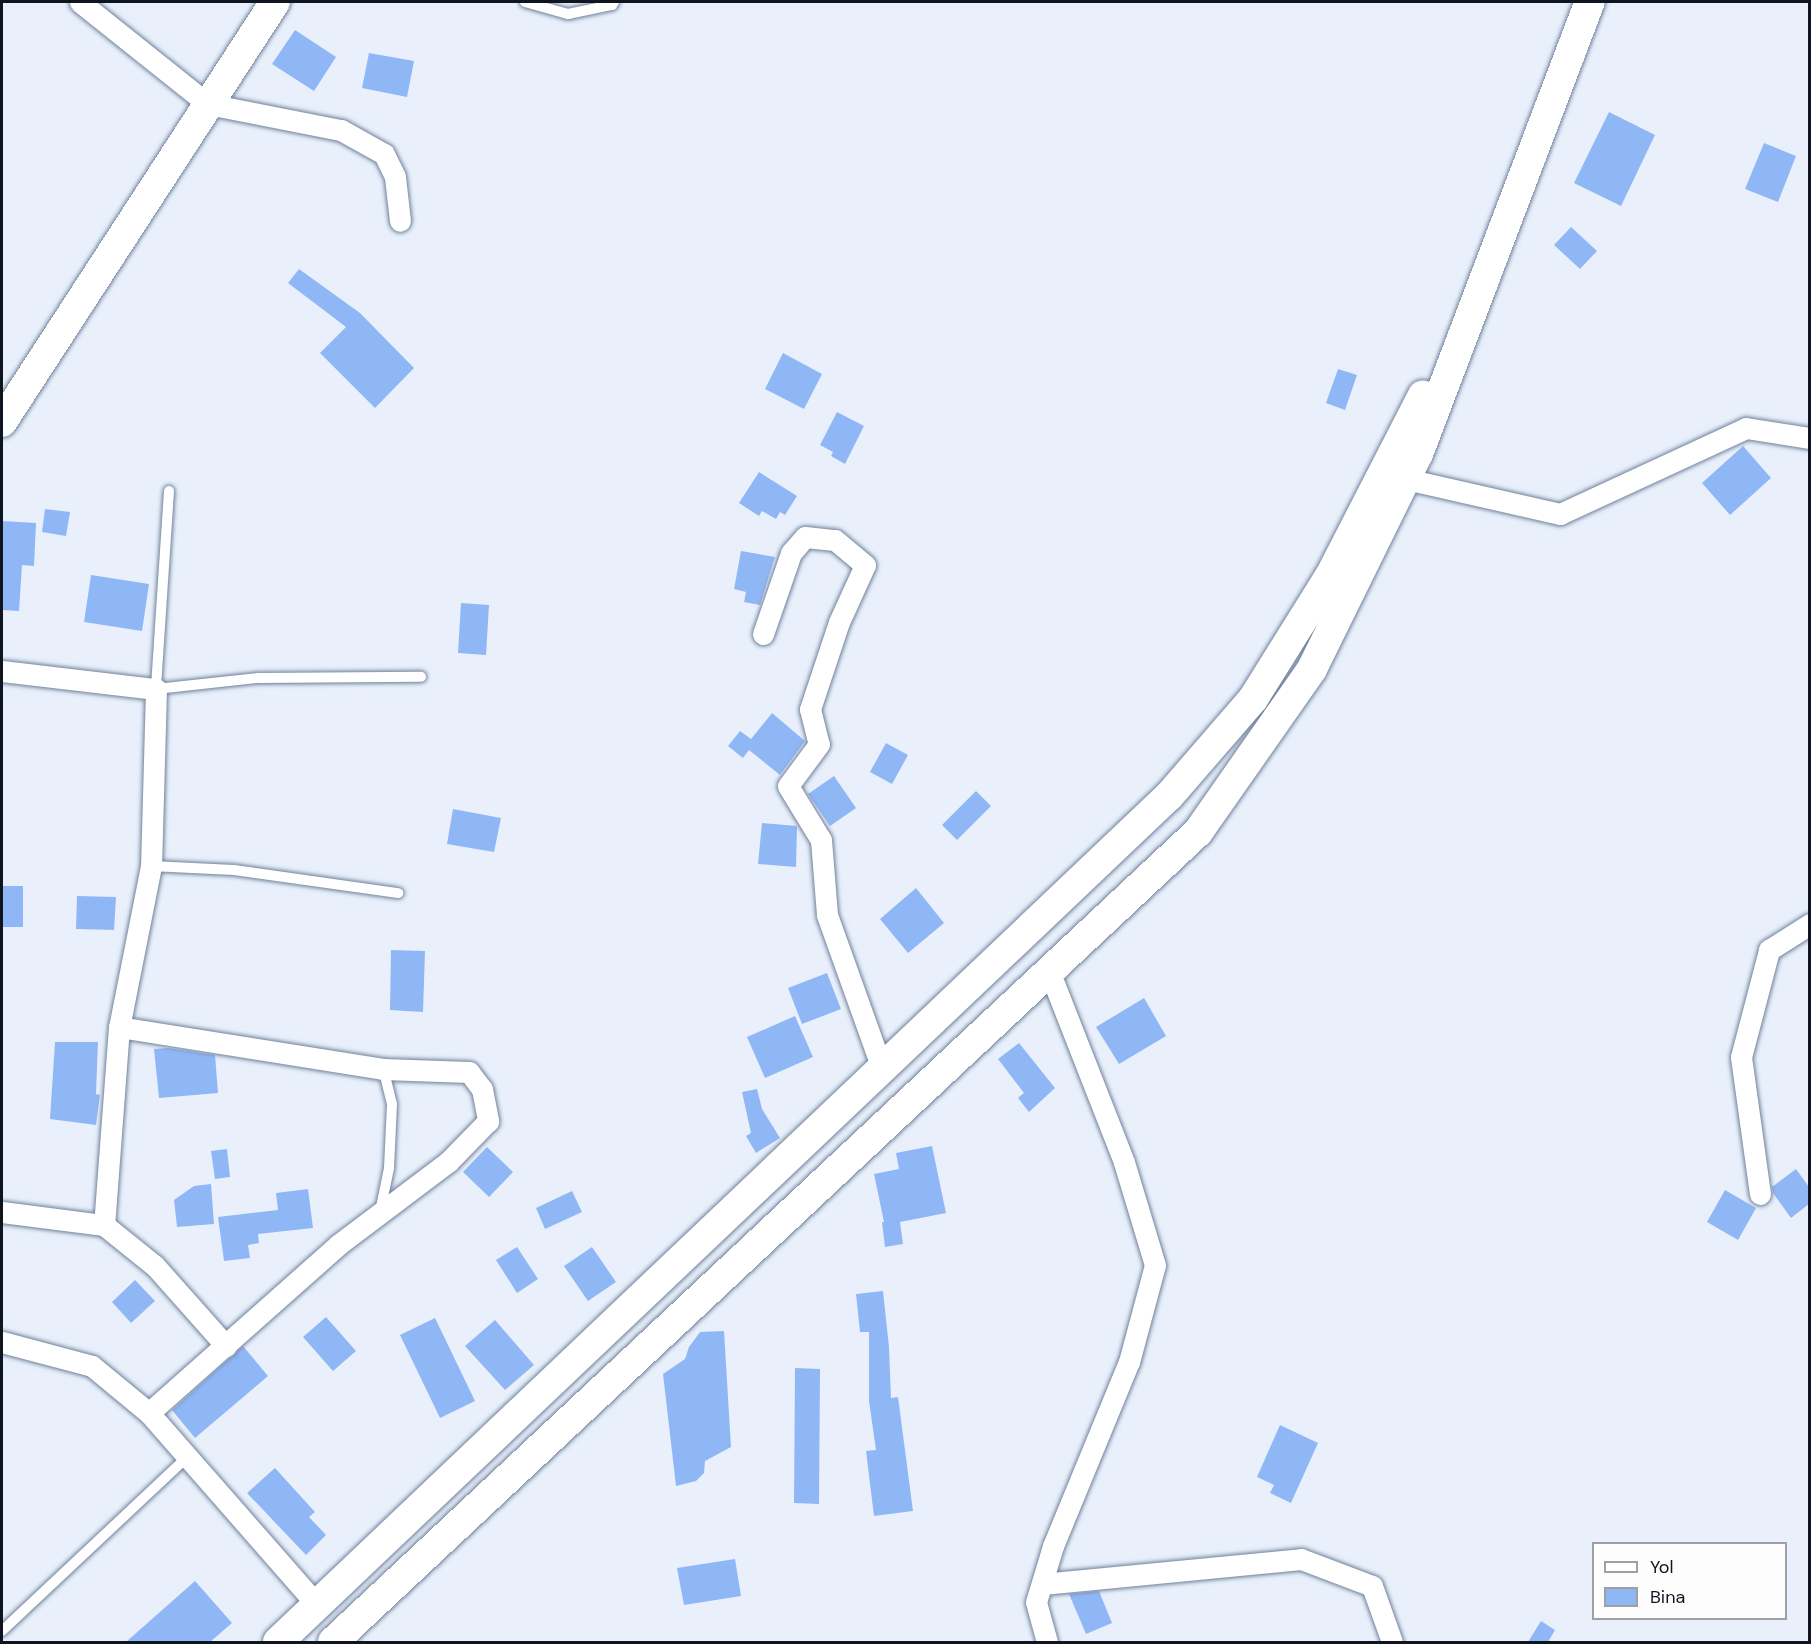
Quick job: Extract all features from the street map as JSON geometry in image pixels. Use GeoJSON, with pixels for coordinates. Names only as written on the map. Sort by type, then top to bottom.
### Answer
{"type":"FeatureCollection","features":[{"type":"Feature","properties":{"kind":"main road"},"geometry":{"type":"LineString","coordinates":[[2,422],[14,383],[208,104],[275,2]]}},
{"type":"Feature","properties":{"kind":"main road"},"geometry":{"type":"LineString","coordinates":[[333,1642],[1198,831],[1312,669],[1418,454],[1590,2]]}},
{"type":"Feature","properties":{"kind":"main road"},"geometry":{"type":"LineString","coordinates":[[278,1642],[1169,796],[1253,699],[1330,576],[1491,264]]}},
{"type":"Feature","properties":{"kind":"street"},"geometry":{"type":"LineString","coordinates":[[80,2],[208,104],[341,130],[384,154],[394,177],[400,221]]}},
{"type":"Feature","properties":{"kind":"street"},"geometry":{"type":"LineString","coordinates":[[1406,479],[1560,514],[1746,428],[1809,438]]}},
{"type":"Feature","properties":{"kind":"street"},"geometry":{"type":"LineString","coordinates":[[764,634],[791,553],[805,537],[835,540],[865,565],[839,622],[810,709],[819,744],[788,786],[820,840],[827,915],[882,1069]]}},
{"type":"Feature","properties":{"kind":"street"},"geometry":{"type":"LineString","coordinates":[[2,670],[156,689],[151,866],[119,1028],[104,1224]]}},
{"type":"Feature","properties":{"kind":"street"},"geometry":{"type":"LineString","coordinates":[[1760,1194],[1741,1058],[1768,950],[1809,924]]}},
{"type":"Feature","properties":{"kind":"street"},"geometry":{"type":"LineString","coordinates":[[1047,1642],[1036,1602],[1053,1546],[1129,1362],[1155,1264],[1124,1162],[1049,971]]}},
{"type":"Feature","properties":{"kind":"street"},"geometry":{"type":"LineString","coordinates":[[119,1028],[383,1069],[469,1072],[482,1089],[488,1121],[448,1162],[338,1245],[149,1413]]}},
{"type":"Feature","properties":{"kind":"street"},"geometry":{"type":"LineString","coordinates":[[2,1212],[104,1224],[155,1266],[226,1346]]}},
{"type":"Feature","properties":{"kind":"street"},"geometry":{"type":"LineString","coordinates":[[2,1342],[92,1366],[149,1413],[317,1605]]}},
{"type":"Feature","properties":{"kind":"street"},"geometry":{"type":"LineString","coordinates":[[1042,1584],[1301,1559],[1372,1586],[1392,1642]]}},
{"type":"Feature","properties":{"kind":"lane"},"geometry":{"type":"LineString","coordinates":[[525,2],[568,14],[612,5],[614,2]]}},
{"type":"Feature","properties":{"kind":"lane"},"geometry":{"type":"LineString","coordinates":[[169,491],[156,689],[258,678],[421,677]]}},
{"type":"Feature","properties":{"kind":"lane"},"geometry":{"type":"LineString","coordinates":[[151,866],[234,870],[398,893]]}},
{"type":"Feature","properties":{"kind":"lane"},"geometry":{"type":"LineString","coordinates":[[379,1216],[389,1168],[392,1104],[383,1069]]}},
{"type":"Feature","properties":{"kind":"lane"},"geometry":{"type":"LineString","coordinates":[[2,1631],[187,1457]]}},
{"type":"Feature","properties":{"kind":"building"},"geometry":{"type":"Polygon","coordinates":[[[295,30],[336,57],[314,91],[272,64],[295,30]]]}},
{"type":"Feature","properties":{"kind":"building"},"geometry":{"type":"Polygon","coordinates":[[[369,53],[414,61],[407,97],[362,88],[369,53]]]}},
{"type":"Feature","properties":{"kind":"building"},"geometry":{"type":"Polygon","coordinates":[[[1609,112],[1655,135],[1621,206],[1574,183],[1609,112]]]}},
{"type":"Feature","properties":{"kind":"building"},"geometry":{"type":"Polygon","coordinates":[[[1764,143],[1796,156],[1778,202],[1745,189],[1764,143]]]}},
{"type":"Feature","properties":{"kind":"building"},"geometry":{"type":"Polygon","coordinates":[[[1571,227],[1597,251],[1580,269],[1554,245],[1571,227]]]}},
{"type":"Feature","properties":{"kind":"building"},"geometry":{"type":"Polygon","coordinates":[[[299,269],[360,313],[414,368],[375,408],[320,353],[346,327],[288,283],[299,269]]]}},
{"type":"Feature","properties":{"kind":"building"},"geometry":{"type":"Polygon","coordinates":[[[783,353],[822,374],[804,409],[765,389],[783,353]]]}},
{"type":"Feature","properties":{"kind":"building"},"geometry":{"type":"Polygon","coordinates":[[[1338,369],[1357,375],[1345,410],[1326,403],[1338,369]]]}},
{"type":"Feature","properties":{"kind":"building"},"geometry":{"type":"Polygon","coordinates":[[[837,412],[864,426],[845,464],[831,456],[833,452],[820,445],[837,412]]]}},
{"type":"Feature","properties":{"kind":"building"},"geometry":{"type":"Polygon","coordinates":[[[1743,446],[1771,478],[1730,515],[1702,483],[1743,446]]]}},
{"type":"Feature","properties":{"kind":"building"},"geometry":{"type":"Polygon","coordinates":[[[759,472],[797,496],[785,515],[780,512],[776,519],[762,511],[759,516],[739,503],[759,472]]]}},
{"type":"Feature","properties":{"kind":"building"},"geometry":{"type":"Polygon","coordinates":[[[45,509],[70,512],[66,536],[42,532],[45,509]]]}},
{"type":"Feature","properties":{"kind":"building"},"geometry":{"type":"Polygon","coordinates":[[[2,521],[36,523],[34,566],[22,565],[19,611],[2,610],[2,521]]]}},
{"type":"Feature","properties":{"kind":"building"},"geometry":{"type":"Polygon","coordinates":[[[741,551],[775,557],[760,605],[744,602],[746,592],[734,589],[741,551]]]}},
{"type":"Feature","properties":{"kind":"building"},"geometry":{"type":"Polygon","coordinates":[[[91,575],[149,584],[142,631],[84,622],[91,575]]]}},
{"type":"Feature","properties":{"kind":"building"},"geometry":{"type":"Polygon","coordinates":[[[461,603],[489,605],[486,655],[458,653],[461,603]]]}},
{"type":"Feature","properties":{"kind":"building"},"geometry":{"type":"Polygon","coordinates":[[[772,713],[805,741],[780,775],[749,750],[743,758],[728,746],[740,731],[751,739],[772,713]]]}},
{"type":"Feature","properties":{"kind":"building"},"geometry":{"type":"Polygon","coordinates":[[[886,743],[908,755],[892,784],[870,772],[886,743]]]}},
{"type":"Feature","properties":{"kind":"building"},"geometry":{"type":"Polygon","coordinates":[[[834,776],[856,808],[830,826],[808,794],[834,776]]]}},
{"type":"Feature","properties":{"kind":"building"},"geometry":{"type":"Polygon","coordinates":[[[976,791],[991,806],[957,840],[942,825],[976,791]]]}},
{"type":"Feature","properties":{"kind":"building"},"geometry":{"type":"Polygon","coordinates":[[[453,809],[501,818],[494,852],[447,844],[453,809]]]}},
{"type":"Feature","properties":{"kind":"building"},"geometry":{"type":"Polygon","coordinates":[[[762,823],[797,826],[796,867],[758,864],[762,823]]]}},
{"type":"Feature","properties":{"kind":"building"},"geometry":{"type":"Polygon","coordinates":[[[2,886],[23,886],[23,927],[2,927],[2,886]]]}},
{"type":"Feature","properties":{"kind":"building"},"geometry":{"type":"Polygon","coordinates":[[[916,888],[944,923],[908,953],[880,919],[916,888]]]}},
{"type":"Feature","properties":{"kind":"building"},"geometry":{"type":"Polygon","coordinates":[[[77,896],[116,897],[114,930],[76,929],[77,896]]]}},
{"type":"Feature","properties":{"kind":"building"},"geometry":{"type":"Polygon","coordinates":[[[391,950],[425,951],[423,1012],[390,1010],[391,950]]]}},
{"type":"Feature","properties":{"kind":"building"},"geometry":{"type":"Polygon","coordinates":[[[827,973],[841,1009],[802,1024],[788,988],[827,973]]]}},
{"type":"Feature","properties":{"kind":"building"},"geometry":{"type":"Polygon","coordinates":[[[1144,998],[1166,1036],[1119,1064],[1096,1027],[1144,998]]]}},
{"type":"Feature","properties":{"kind":"building"},"geometry":{"type":"Polygon","coordinates":[[[795,1016],[813,1057],[765,1078],[747,1037],[795,1016]]]}},
{"type":"Feature","properties":{"kind":"building"},"geometry":{"type":"Polygon","coordinates":[[[55,1042],[98,1042],[96,1094],[100,1095],[96,1125],[50,1119],[55,1042]]]}},
{"type":"Feature","properties":{"kind":"building"},"geometry":{"type":"Polygon","coordinates":[[[1019,1043],[1055,1088],[1029,1112],[1018,1098],[1024,1093],[998,1059],[1019,1043]]]}},
{"type":"Feature","properties":{"kind":"building"},"geometry":{"type":"Polygon","coordinates":[[[168,1048],[215,1055],[218,1093],[159,1098],[154,1049],[168,1048]]]}},
{"type":"Feature","properties":{"kind":"building"},"geometry":{"type":"Polygon","coordinates":[[[757,1089],[762,1109],[780,1138],[756,1153],[746,1136],[751,1133],[742,1092],[757,1089]]]}},
{"type":"Feature","properties":{"kind":"building"},"geometry":{"type":"Polygon","coordinates":[[[932,1146],[946,1213],[900,1222],[903,1244],[885,1247],[882,1222],[884,1222],[874,1174],[899,1169],[896,1153],[932,1146]]]}},
{"type":"Feature","properties":{"kind":"building"},"geometry":{"type":"Polygon","coordinates":[[[487,1147],[513,1172],[489,1197],[463,1172],[487,1147]]]}},
{"type":"Feature","properties":{"kind":"building"},"geometry":{"type":"Polygon","coordinates":[[[227,1149],[230,1177],[215,1179],[211,1151],[227,1149]]]}},
{"type":"Feature","properties":{"kind":"building"},"geometry":{"type":"Polygon","coordinates":[[[1796,1169],[1809,1187],[1809,1204],[1791,1218],[1773,1193],[1772,1187],[1796,1169]]]}},
{"type":"Feature","properties":{"kind":"building"},"geometry":{"type":"Polygon","coordinates":[[[211,1184],[214,1224],[177,1227],[174,1200],[194,1186],[211,1184]]]}},
{"type":"Feature","properties":{"kind":"building"},"geometry":{"type":"Polygon","coordinates":[[[308,1189],[313,1228],[258,1234],[259,1243],[248,1245],[250,1258],[224,1261],[218,1217],[278,1210],[276,1193],[308,1189]]]}},
{"type":"Feature","properties":{"kind":"building"},"geometry":{"type":"Polygon","coordinates":[[[1725,1190],[1756,1208],[1738,1240],[1707,1222],[1725,1190]]]}},
{"type":"Feature","properties":{"kind":"building"},"geometry":{"type":"Polygon","coordinates":[[[572,1191],[582,1212],[545,1229],[536,1208],[572,1191]]]}},
{"type":"Feature","properties":{"kind":"building"},"geometry":{"type":"Polygon","coordinates":[[[517,1247],[538,1279],[517,1293],[496,1260],[517,1247]]]}},
{"type":"Feature","properties":{"kind":"building"},"geometry":{"type":"Polygon","coordinates":[[[592,1247],[616,1282],[588,1301],[564,1266],[592,1247]]]}},
{"type":"Feature","properties":{"kind":"building"},"geometry":{"type":"Polygon","coordinates":[[[135,1280],[155,1301],[131,1323],[112,1302],[135,1280]]]}},
{"type":"Feature","properties":{"kind":"building"},"geometry":{"type":"Polygon","coordinates":[[[883,1291],[889,1347],[891,1398],[898,1397],[913,1511],[874,1516],[866,1451],[876,1450],[869,1401],[869,1332],[860,1332],[856,1294],[883,1291]]]}},
{"type":"Feature","properties":{"kind":"building"},"geometry":{"type":"Polygon","coordinates":[[[326,1317],[356,1351],[333,1371],[303,1337],[326,1317]]]}},
{"type":"Feature","properties":{"kind":"building"},"geometry":{"type":"Polygon","coordinates":[[[435,1318],[475,1401],[440,1418],[400,1335],[435,1318]]]}},
{"type":"Feature","properties":{"kind":"building"},"geometry":{"type":"Polygon","coordinates":[[[495,1320],[534,1365],[505,1390],[465,1346],[495,1320]]]}},
{"type":"Feature","properties":{"kind":"building"},"geometry":{"type":"Polygon","coordinates":[[[724,1331],[731,1447],[705,1461],[704,1473],[696,1481],[676,1486],[663,1374],[685,1359],[689,1347],[700,1332],[724,1331]]]}},
{"type":"Feature","properties":{"kind":"building"},"geometry":{"type":"Polygon","coordinates":[[[243,1346],[268,1376],[195,1438],[172,1410],[243,1346]]]}},
{"type":"Feature","properties":{"kind":"building"},"geometry":{"type":"Polygon","coordinates":[[[795,1368],[820,1369],[819,1504],[794,1503],[795,1368]]]}},
{"type":"Feature","properties":{"kind":"building"},"geometry":{"type":"Polygon","coordinates":[[[1280,1425],[1318,1443],[1291,1503],[1270,1493],[1274,1485],[1257,1477],[1280,1425]]]}},
{"type":"Feature","properties":{"kind":"building"},"geometry":{"type":"Polygon","coordinates":[[[275,1468],[315,1512],[309,1517],[326,1535],[306,1555],[247,1493],[275,1468]]]}},
{"type":"Feature","properties":{"kind":"building"},"geometry":{"type":"Polygon","coordinates":[[[735,1559],[741,1596],[684,1605],[677,1568],[735,1559]]]}},
{"type":"Feature","properties":{"kind":"building"},"geometry":{"type":"Polygon","coordinates":[[[195,1581],[232,1623],[210,1642],[126,1642],[195,1581]]]}},
{"type":"Feature","properties":{"kind":"building"},"geometry":{"type":"Polygon","coordinates":[[[1099,1591],[1112,1623],[1086,1634],[1069,1594],[1099,1591]]]}},
{"type":"Feature","properties":{"kind":"building"},"geometry":{"type":"Polygon","coordinates":[[[1541,1621],[1555,1630],[1548,1642],[1528,1642],[1541,1621]]]}}]}
